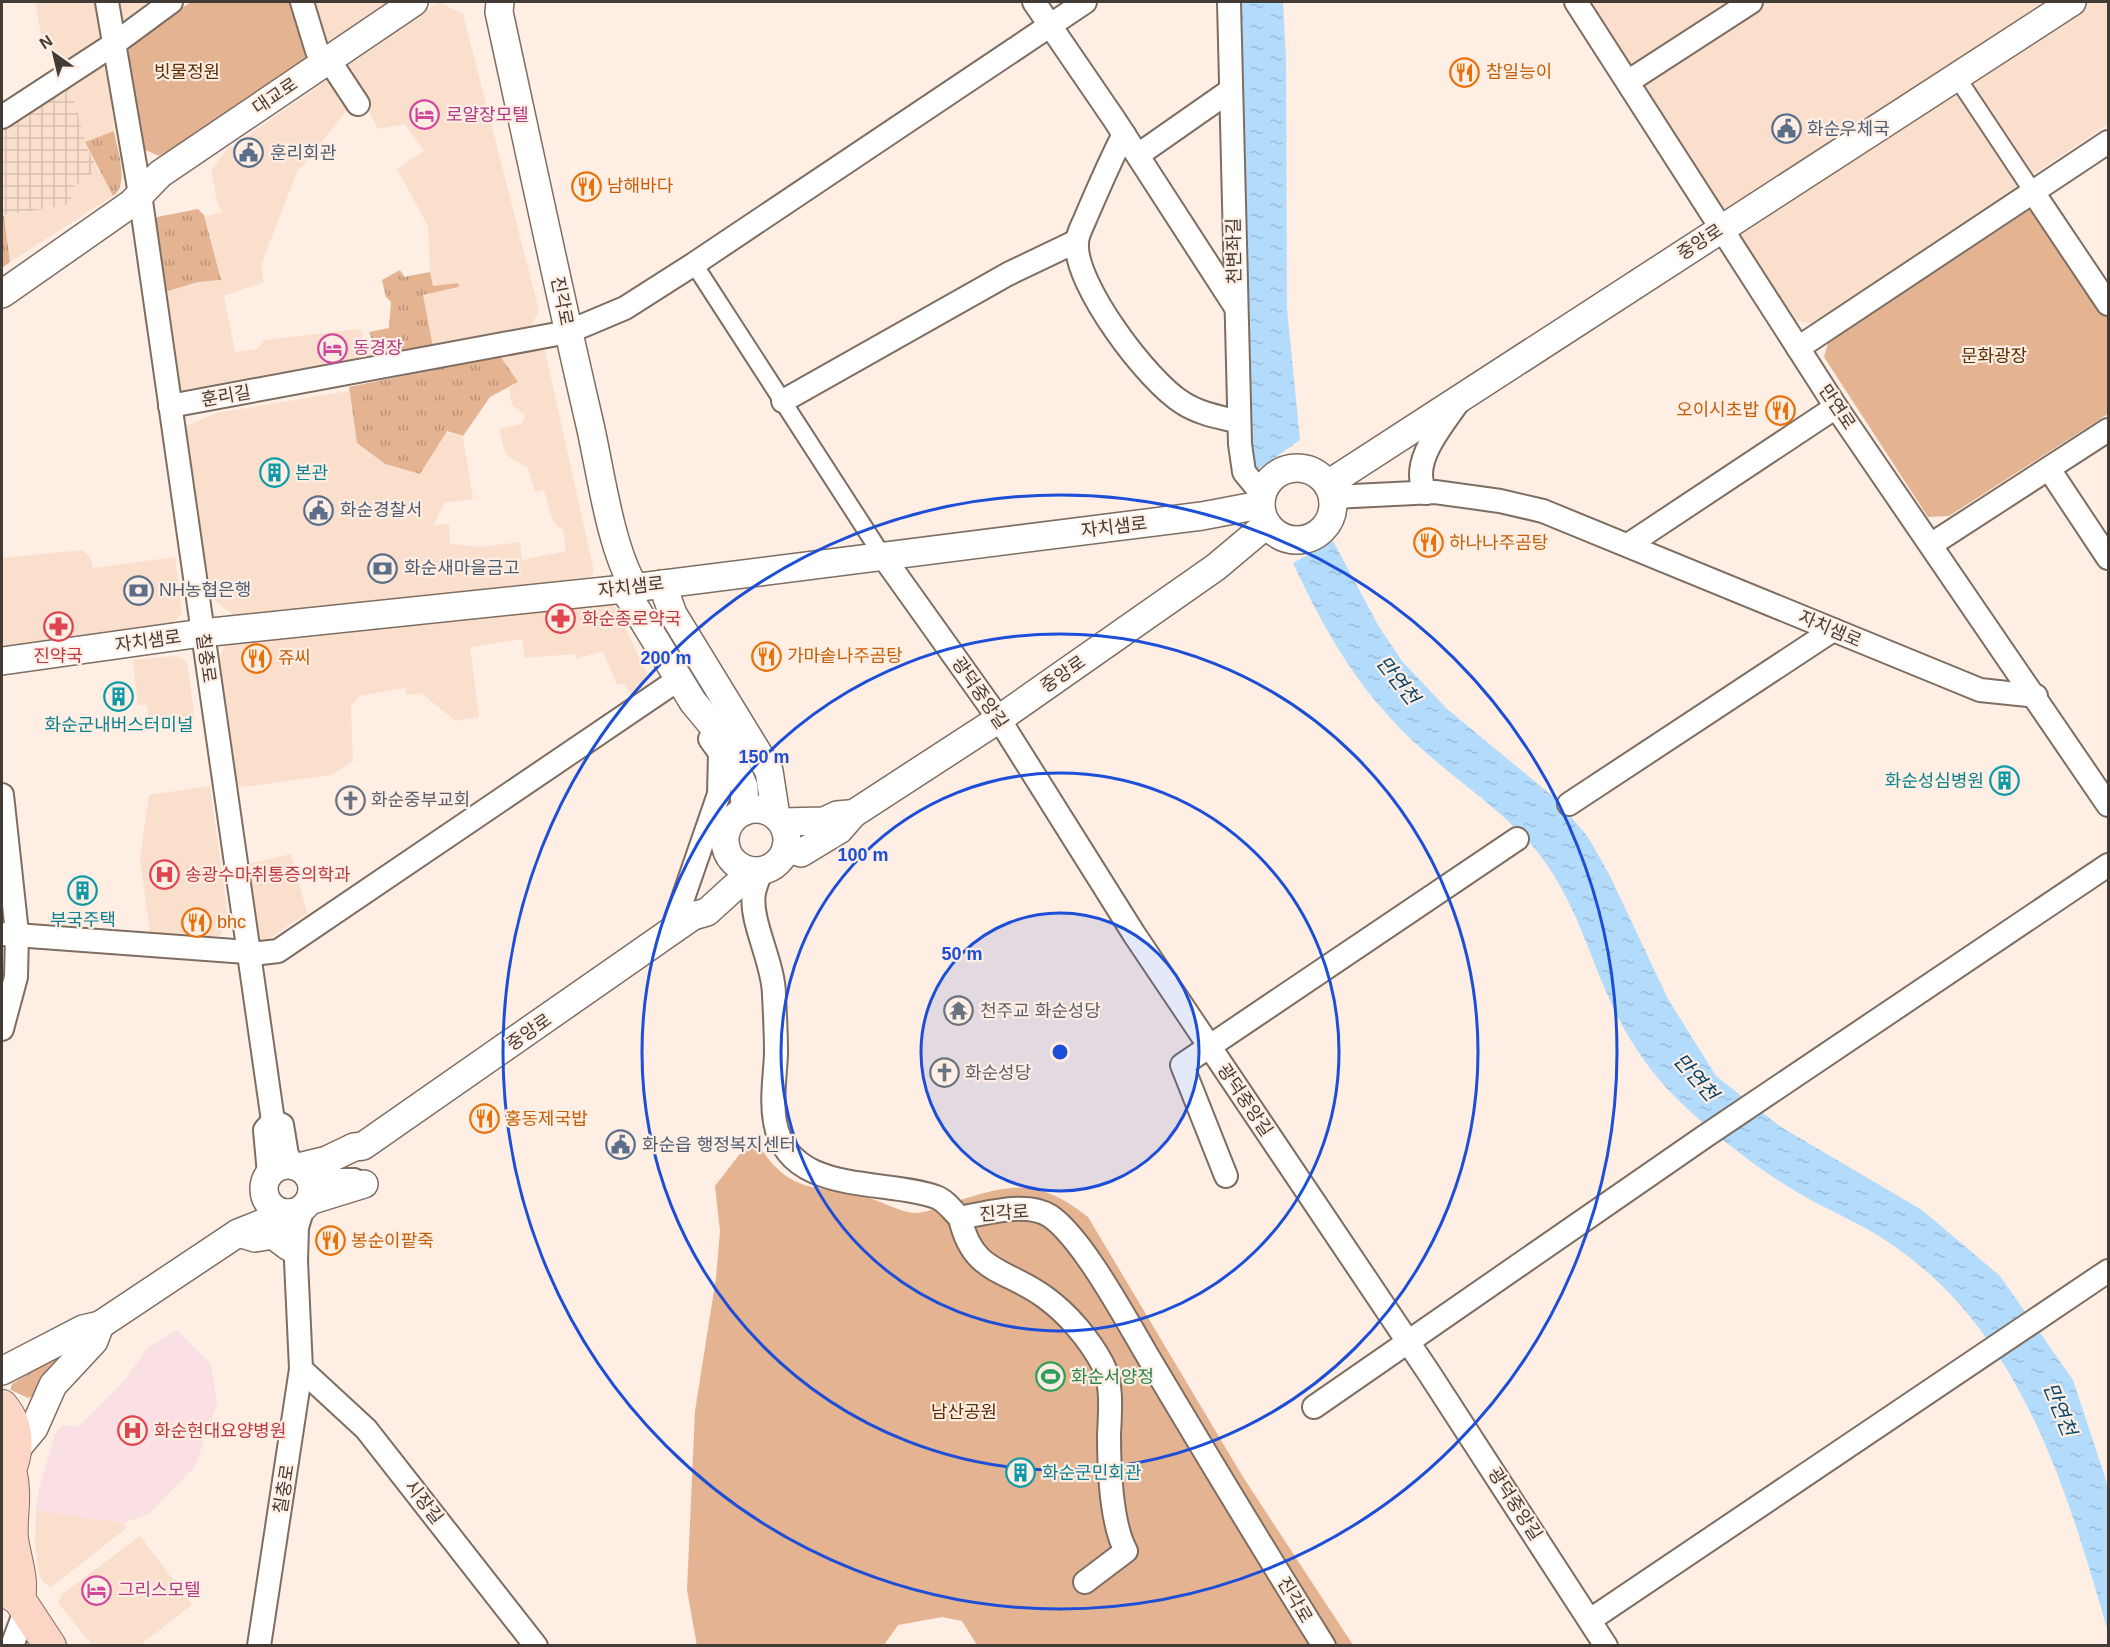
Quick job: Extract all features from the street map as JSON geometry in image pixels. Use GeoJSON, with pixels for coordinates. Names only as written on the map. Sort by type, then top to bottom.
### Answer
{"type":"FeatureCollection","features":[{"type":"Feature","properties":{"kind":"main road"},"geometry":{"type":"LineString","coordinates":[[2,1406],[14,1431],[12,1536],[22,1582],[15,1600],[50,1646]]}},
{"type":"Feature","properties":{"kind":"street"},"geometry":{"type":"LineString","coordinates":[[107,2],[140,194]]}},
{"type":"Feature","properties":{"kind":"street"},"geometry":{"type":"LineString","coordinates":[[2,117],[114,44],[171,2]]}},
{"type":"Feature","properties":{"kind":"street"},"geometry":{"type":"LineString","coordinates":[[302,2],[317,51],[329,60],[358,104]]}},
{"type":"Feature","properties":{"kind":"street","name":"대교로"},"geometry":{"type":"LineString","coordinates":[[2,294],[72,242],[126,207],[160,174],[414,2]]}},
{"type":"Feature","properties":{"kind":"street"},"geometry":{"type":"LineString","coordinates":[[1034,2],[1138,155],[1235,307]]}},
{"type":"Feature","properties":{"kind":"street","name":"훈리길"},"geometry":{"type":"LineString","coordinates":[[170,406],[568,332],[625,308],[1085,2]]}},
{"type":"Feature","properties":{"kind":"street","name":"천변좌길"},"geometry":{"type":"LineString","coordinates":[[1229,2],[1239,422],[1244,472],[1263,508]]}},
{"type":"Feature","properties":{"kind":"street","name":"만연로"},"geometry":{"type":"LineString","coordinates":[[1576,2],[1629,81],[1836,407],[2109,805]]}},
{"type":"Feature","properties":{"kind":"street"},"geometry":{"type":"LineString","coordinates":[[1629,81],[1751,2]]}},
{"type":"Feature","properties":{"kind":"street","name":"중앙로"},"geometry":{"type":"LineString","coordinates":[[1330,491],[1463,395],[1956,76],[2043,9],[2072,2]]}},
{"type":"Feature","properties":{"kind":"street","name":"진각로"},"geometry":{"type":"LineString","coordinates":[[493,4],[629,588],[693,702],[723,738],[744,787],[745,811]]}},
{"type":"Feature","properties":{"kind":"street"},"geometry":{"type":"LineString","coordinates":[[1956,76],[2109,304]]}},
{"type":"Feature","properties":{"kind":"street"},"geometry":{"type":"LineString","coordinates":[[1138,155],[1231,90]]}},
{"type":"Feature","properties":{"kind":"street"},"geometry":{"type":"LineString","coordinates":[[1124,134],[1100,183],[1077,241],[1077,261],[1134,358],[1148,374],[1183,404],[1204,413],[1239,422]]}},
{"type":"Feature","properties":{"kind":"street"},"geometry":{"type":"LineString","coordinates":[[1798,348],[2109,142]]}},
{"type":"Feature","properties":{"kind":"street","name":"칠충로"},"geometry":{"type":"LineString","coordinates":[[140,194],[247,951],[273,1121],[282,1125],[297,1227],[292,1254],[301,1370],[259,1646]]}},
{"type":"Feature","properties":{"kind":"street"},"geometry":{"type":"LineString","coordinates":[[783,401],[1008,274],[1077,241]]}},
{"type":"Feature","properties":{"kind":"street"},"geometry":{"type":"LineString","coordinates":[[694,264],[882,555]]}},
{"type":"Feature","properties":{"kind":"street"},"geometry":{"type":"LineString","coordinates":[[1426,493],[1420,478],[1430,445],[1463,395]]}},
{"type":"Feature","properties":{"kind":"street"},"geometry":{"type":"LineString","coordinates":[[1628,545],[1836,407]]}},
{"type":"Feature","properties":{"kind":"street"},"geometry":{"type":"LineString","coordinates":[[1932,544],[2109,430]]}},
{"type":"Feature","properties":{"kind":"street"},"geometry":{"type":"LineString","coordinates":[[1286,469],[1309,470],[1330,491],[1331,517],[1324,529],[1312,537],[1299,541],[1285,539],[1263,508],[1275,474],[1286,469]]}},
{"type":"Feature","properties":{"kind":"street"},"geometry":{"type":"LineString","coordinates":[[2049,469],[2109,558]]}},
{"type":"Feature","properties":{"kind":"street","name":"자치샘로"},"geometry":{"type":"LineString","coordinates":[[1330,491],[1426,493],[1500,501],[1542,511],[1980,690],[2036,696]]}},
{"type":"Feature","properties":{"kind":"street","name":"중앙로"},"geometry":{"type":"LineString","coordinates":[[781,829],[801,853],[839,830],[854,814],[999,719],[1216,567],[1263,508]]}},
{"type":"Feature","properties":{"kind":"street","name":"자치샘로"},"geometry":{"type":"LineString","coordinates":[[2,661],[202,633],[629,588],[1263,508]]}},
{"type":"Feature","properties":{"kind":"street"},"geometry":{"type":"LineString","coordinates":[[1203,516],[1213,526],[1219,540],[1216,567]]}},
{"type":"Feature","properties":{"kind":"street","name":"광덕중앙길"},"geometry":{"type":"LineString","coordinates":[[882,555],[999,719],[1134,934],[1409,1342],[1606,1646]]}},
{"type":"Feature","properties":{"kind":"street"},"geometry":{"type":"LineString","coordinates":[[662,584],[673,614],[769,771],[781,829],[777,864],[756,871],[736,865],[726,850],[724,841],[729,824],[745,811],[759,809],[781,829]]}},
{"type":"Feature","properties":{"kind":"street"},"geometry":{"type":"LineString","coordinates":[[1569,804],[1833,630]]}},
{"type":"Feature","properties":{"kind":"street"},"geometry":{"type":"LineString","coordinates":[[9,934],[247,951],[278,951],[679,679]]}},
{"type":"Feature","properties":{"kind":"street"},"geometry":{"type":"LineString","coordinates":[[671,933],[719,794],[720,753],[701,723],[693,702]]}},
{"type":"Feature","properties":{"kind":"street"},"geometry":{"type":"LineString","coordinates":[[2,795],[9,934],[16,977],[2,1029]]}},
{"type":"Feature","properties":{"kind":"street"},"geometry":{"type":"LineString","coordinates":[[1226,1176],[1182,1065],[1517,839]]}},
{"type":"Feature","properties":{"kind":"street","name":"중앙로"},"geometry":{"type":"LineString","coordinates":[[693,916],[723,865],[726,850]]}},
{"type":"Feature","properties":{"kind":"street"},"geometry":{"type":"LineString","coordinates":[[1314,1407],[1723,1124],[2109,865]]}},
{"type":"Feature","properties":{"kind":"street","name":"중앙로"},"geometry":{"type":"LineString","coordinates":[[293,1192],[327,1160],[354,1147],[361,1152],[693,916],[707,912],[756,871]]}},
{"type":"Feature","properties":{"kind":"street","name":"진각로"},"geometry":{"type":"LineString","coordinates":[[756,871],[753,894],[757,924],[768,956],[774,989],[773,1108],[779,1134],[796,1160],[822,1176],[838,1181],[917,1192],[939,1198],[960,1218],[998,1211],[1036,1210],[1049,1215],[1075,1241],[1324,1646]]}},
{"type":"Feature","properties":{"kind":"street"},"geometry":{"type":"LineString","coordinates":[[2,1371],[83,1329],[100,1325],[238,1233],[293,1192],[364,1184],[361,1152]]}},
{"type":"Feature","properties":{"kind":"street"},"geometry":{"type":"LineString","coordinates":[[960,1218],[965,1239],[985,1264],[1044,1296],[1062,1311],[1092,1348],[1108,1377],[1109,1461],[1119,1539],[1126,1551],[1085,1582]]}},
{"type":"Feature","properties":{"kind":"street"},"geometry":{"type":"LineString","coordinates":[[238,1233],[255,1238],[273,1235],[292,1254]]}},
{"type":"Feature","properties":{"kind":"street"},"geometry":{"type":"LineString","coordinates":[[1590,1620],[2109,1271]]}},
{"type":"Feature","properties":{"kind":"street"},"geometry":{"type":"LineString","coordinates":[[15,1468],[53,1385],[94,1341],[100,1325]]}},
{"type":"Feature","properties":{"kind":"street","name":"시장길"},"geometry":{"type":"LineString","coordinates":[[301,1370],[366,1429],[536,1646]]}},
{"type":"Feature","properties":{"kind":"street"},"geometry":{"type":"LineString","coordinates":[[12,1646],[15,1600]]}},
{"type":"Feature","properties":{"kind":"shaded area"},"geometry":{"type":"Polygon","coordinates":[[[95,2],[104,35],[96,48],[63,70],[42,37],[35,4],[95,2]]]}},
{"type":"Feature","properties":{"kind":"shaded area"},"geometry":{"type":"Polygon","coordinates":[[[117,2],[145,2],[146,9],[124,24],[120,21],[117,2]]]}},
{"type":"Feature","properties":{"kind":"shaded area"},"geometry":{"type":"Polygon","coordinates":[[[309,2],[391,2],[331,44],[318,39],[309,2]]]}},
{"type":"Feature","properties":{"kind":"shaded area"},"geometry":{"type":"Polygon","coordinates":[[[438,2],[463,14],[539,311],[530,328],[433,347],[422,295],[459,288],[458,283],[433,286],[428,226],[397,169],[424,151],[405,124],[378,129],[363,101],[349,108],[297,172],[261,265],[264,282],[224,296],[235,352],[258,349],[264,340],[360,329],[373,362],[180,394],[158,294],[198,282],[221,280],[205,217],[222,212],[215,196],[211,170],[226,151],[438,2]]]}},
{"type":"Feature","properties":{"kind":"shaded area"},"geometry":{"type":"Polygon","coordinates":[[[1588,2],[2108,2],[2108,124],[1812,324],[1796,321],[1588,2]]]}},
{"type":"Feature","properties":{"kind":"shaded area"},"geometry":{"type":"Polygon","coordinates":[[[108,62],[114,131],[85,142],[74,99],[68,89],[108,62]]]}},
{"type":"Feature","properties":{"kind":"shaded area"},"geometry":{"type":"Polygon","coordinates":[[[68,89],[74,99],[86,145],[98,169],[69,190],[73,204],[2,216],[2,130],[68,89]]]}},
{"type":"Feature","properties":{"kind":"shaded area"},"geometry":{"type":"Polygon","coordinates":[[[98,169],[113,196],[10,262],[4,216],[73,204],[69,190],[98,169]]]}},
{"type":"Feature","properties":{"kind":"shaded area","name":"화순경찰서"},"geometry":{"type":"Polygon","coordinates":[[[544,347],[594,572],[589,577],[235,617],[213,599],[187,456],[184,427],[217,413],[349,391],[357,443],[385,464],[420,474],[446,432],[463,437],[473,499],[444,503],[434,525],[449,524],[450,544],[480,547],[520,542],[522,560],[566,551],[563,530],[553,522],[544,490],[535,492],[528,468],[509,457],[505,452],[499,429],[521,424],[525,416],[512,405],[509,388],[518,382],[500,356],[544,347]]]}},
{"type":"Feature","properties":{"kind":"shaded area"},"geometry":{"type":"Polygon","coordinates":[[[83,550],[90,557],[93,568],[175,557],[182,613],[170,626],[8,648],[2,643],[2,558],[83,550]]]}},
{"type":"Feature","properties":{"kind":"shaded area"},"geometry":{"type":"Polygon","coordinates":[[[606,602],[616,608],[647,674],[645,680],[630,693],[623,683],[617,685],[603,651],[576,659],[575,654],[525,658],[522,639],[470,647],[479,717],[456,721],[421,693],[407,695],[405,688],[359,696],[351,707],[353,761],[331,775],[235,788],[216,665],[227,641],[606,602]]]}},
{"type":"Feature","properties":{"kind":"shaded area"},"geometry":{"type":"Polygon","coordinates":[[[177,656],[187,662],[195,720],[149,726],[147,705],[138,705],[133,660],[177,656]]]}},
{"type":"Feature","properties":{"kind":"shaded area"},"geometry":{"type":"Polygon","coordinates":[[[210,786],[229,924],[218,937],[150,933],[140,858],[149,795],[210,786]]]}},
{"type":"Feature","properties":{"kind":"shaded area"},"geometry":{"type":"Polygon","coordinates":[[[291,854],[307,913],[264,942],[255,937],[243,865],[291,854]]]}},
{"type":"Feature","properties":{"kind":"shaded area","name":"화순현대요양병원"},"geometry":{"type":"Polygon","coordinates":[[[177,1330],[211,1364],[217,1403],[195,1466],[149,1514],[123,1523],[36,1510],[39,1489],[55,1435],[62,1425],[78,1427],[126,1379],[147,1348],[177,1330]]]}},
{"type":"Feature","properties":{"kind":"shaded area"},"geometry":{"type":"Polygon","coordinates":[[[36,1510],[123,1523],[127,1528],[51,1587],[44,1583],[39,1575],[35,1546],[36,1510]]]}},
{"type":"Feature","properties":{"kind":"shaded area"},"geometry":{"type":"Polygon","coordinates":[[[140,1536],[192,1605],[140,1645],[92,1645],[58,1603],[62,1594],[140,1536]]]}},
{"type":"Feature","properties":{"kind":"green space","name":"빗물정원"},"geometry":{"type":"Polygon","coordinates":[[[191,2],[291,2],[307,58],[159,156],[143,149],[126,55],[134,39],[191,2]]]}},
{"type":"Feature","properties":{"kind":"green space"},"geometry":{"type":"Polygon","coordinates":[[[114,131],[122,175],[118,191],[113,196],[85,142],[114,131]]]}},
{"type":"Feature","properties":{"kind":"green space","name":"문화광장"},"geometry":{"type":"Polygon","coordinates":[[[2020,207],[2039,212],[2108,318],[2108,414],[1949,516],[1928,517],[1824,357],[1832,330],[2020,207]]]}},
{"type":"Feature","properties":{"kind":"green space"},"geometry":{"type":"Polygon","coordinates":[[[198,209],[204,215],[221,280],[198,282],[161,293],[152,218],[198,209]]]}},
{"type":"Feature","properties":{"kind":"green space"},"geometry":{"type":"Polygon","coordinates":[[[2,216],[4,216],[10,262],[2,268],[2,216]]]}},
{"type":"Feature","properties":{"kind":"green space"},"geometry":{"type":"Polygon","coordinates":[[[400,270],[404,277],[430,272],[433,286],[458,283],[459,287],[423,295],[433,347],[378,356],[369,332],[389,328],[391,302],[386,297],[382,280],[400,270]]]}},
{"type":"Feature","properties":{"kind":"green space"},"geometry":{"type":"Polygon","coordinates":[[[500,356],[518,382],[490,397],[463,436],[447,431],[420,474],[385,464],[357,443],[349,387],[500,356]]]}},
{"type":"Feature","properties":{"kind":"green space","name":"남산공원"},"geometry":{"type":"Polygon","coordinates":[[[746,1146],[762,1150],[784,1175],[808,1186],[865,1197],[912,1213],[927,1211],[994,1191],[1026,1188],[1055,1196],[1088,1217],[1243,1477],[1353,1645],[977,1645],[962,1621],[942,1617],[898,1625],[884,1645],[697,1646],[687,1590],[695,1411],[716,1278],[720,1231],[715,1186],[746,1146]]]}},
{"type":"Feature","properties":{"kind":"green space"},"geometry":{"type":"Polygon","coordinates":[[[53,1358],[57,1361],[33,1396],[28,1398],[11,1390],[12,1384],[53,1358]]]}},
{"type":"Feature","properties":{"kind":"water"},"geometry":{"type":"Polygon","coordinates":[[[1241,2],[1283,2],[1286,58],[1287,309],[1300,440],[1257,470],[1253,452],[1249,398],[1241,2]]]}},
{"type":"Feature","properties":{"kind":"water","name":"만연천"},"geometry":{"type":"Polygon","coordinates":[[[1333,541],[1378,625],[1402,661],[1446,708],[1556,799],[1588,837],[1609,874],[1668,999],[1716,1076],[1781,1127],[1922,1210],[2000,1276],[2073,1380],[2104,1474],[2108,1489],[2108,1632],[2075,1523],[2055,1469],[2032,1416],[2005,1366],[1972,1320],[1934,1278],[1888,1242],[1809,1199],[1739,1153],[1706,1126],[1659,1079],[1622,1025],[1576,917],[1545,862],[1503,817],[1401,729],[1364,686],[1333,640],[1293,563],[1333,541]]]}},
{"type":"Feature","properties":{"kind":"place","name":"참일능이"},"geometry":{"type":"Point","coordinates":[1465,72]}},
{"type":"Feature","properties":{"kind":"place","name":"로얄장모텔"},"geometry":{"type":"Point","coordinates":[425,115]}},
{"type":"Feature","properties":{"kind":"place","name":"화순우체국"},"geometry":{"type":"Point","coordinates":[1786,129]}},
{"type":"Feature","properties":{"kind":"place","name":"훈리회관"},"geometry":{"type":"Point","coordinates":[249,153]}},
{"type":"Feature","properties":{"kind":"place","name":"남해바다"},"geometry":{"type":"Point","coordinates":[586,186]}},
{"type":"Feature","properties":{"kind":"place","name":"동경장"},"geometry":{"type":"Point","coordinates":[332,348]}},
{"type":"Feature","properties":{"kind":"place","name":"오이시초밥"},"geometry":{"type":"Point","coordinates":[1780,410]}},
{"type":"Feature","properties":{"kind":"place","name":"본관"},"geometry":{"type":"Point","coordinates":[274,473]}},
{"type":"Feature","properties":{"kind":"place","name":"화순경찰서"},"geometry":{"type":"Point","coordinates":[319,510]}},
{"type":"Feature","properties":{"kind":"place","name":"하나나주곰탕"},"geometry":{"type":"Point","coordinates":[1428,543]}},
{"type":"Feature","properties":{"kind":"place","name":"화순새마을금고"},"geometry":{"type":"Point","coordinates":[383,568]}},
{"type":"Feature","properties":{"kind":"place","name":"NH농협은행"},"geometry":{"type":"Point","coordinates":[138,590]}},
{"type":"Feature","properties":{"kind":"place","name":"화순종로약국"},"geometry":{"type":"Point","coordinates":[561,619]}},
{"type":"Feature","properties":{"kind":"place","name":"진약국"},"geometry":{"type":"Point","coordinates":[58,627]}},
{"type":"Feature","properties":{"kind":"place","name":"가마솥나주곰탕"},"geometry":{"type":"Point","coordinates":[766,656]}},
{"type":"Feature","properties":{"kind":"place","name":"쥬씨"},"geometry":{"type":"Point","coordinates":[257,658]}},
{"type":"Feature","properties":{"kind":"place","name":"화순군내버스터미널"},"geometry":{"type":"Point","coordinates":[119,696]}},
{"type":"Feature","properties":{"kind":"place","name":"화순성심병원"},"geometry":{"type":"Point","coordinates":[2005,781]}},
{"type":"Feature","properties":{"kind":"place","name":"화순중부교회"},"geometry":{"type":"Point","coordinates":[350,800]}},
{"type":"Feature","properties":{"kind":"place","name":"송광수마취통증의학과"},"geometry":{"type":"Point","coordinates":[164,875]}},
{"type":"Feature","properties":{"kind":"place","name":"부국주택"},"geometry":{"type":"Point","coordinates":[83,891]}},
{"type":"Feature","properties":{"kind":"place","name":"bhc"},"geometry":{"type":"Point","coordinates":[196,922]}},
{"type":"Feature","properties":{"kind":"place","name":"천주교 화순성당"},"geometry":{"type":"Point","coordinates":[959,1011]}},
{"type":"Feature","properties":{"kind":"place","name":"화순성당"},"geometry":{"type":"Point","coordinates":[944,1073]}},
{"type":"Feature","properties":{"kind":"place","name":"홍동제국밥"},"geometry":{"type":"Point","coordinates":[484,1119]}},
{"type":"Feature","properties":{"kind":"place","name":"화순읍 행정복지센터"},"geometry":{"type":"Point","coordinates":[621,1145]}},
{"type":"Feature","properties":{"kind":"place","name":"봉순이팥죽"},"geometry":{"type":"Point","coordinates":[330,1241]}},
{"type":"Feature","properties":{"kind":"place","name":"화순서양정"},"geometry":{"type":"Point","coordinates":[1050,1377]}},
{"type":"Feature","properties":{"kind":"place","name":"화순현대요양병원"},"geometry":{"type":"Point","coordinates":[133,1431]}},
{"type":"Feature","properties":{"kind":"place","name":"화순군민회관"},"geometry":{"type":"Point","coordinates":[1021,1473]}},
{"type":"Feature","properties":{"kind":"place","name":"그리스모텔"},"geometry":{"type":"Point","coordinates":[97,1590]}}]}
